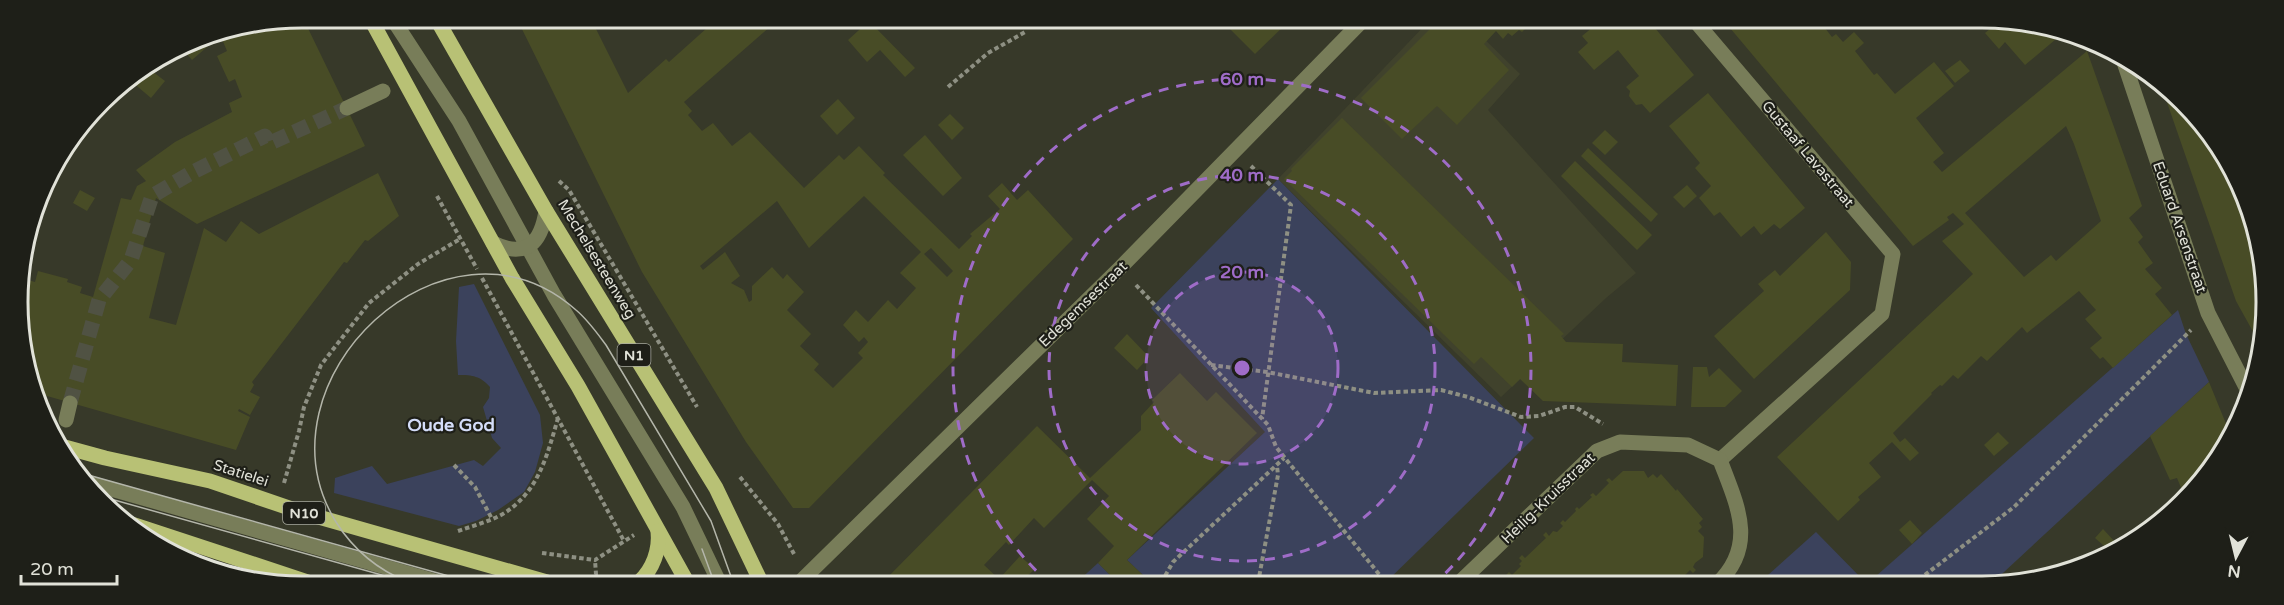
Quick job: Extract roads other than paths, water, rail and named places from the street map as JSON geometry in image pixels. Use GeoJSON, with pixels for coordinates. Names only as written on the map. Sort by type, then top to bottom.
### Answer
{"type":"FeatureCollection","features":[{"type":"Feature","properties":{"kind":"main road"},"geometry":{"type":"LineString","coordinates":[[375,28],[512,278],[578,386],[684,576]]}},
{"type":"Feature","properties":{"kind":"main road","name":"Mechelsesteenweg"},"geometry":{"type":"LineString","coordinates":[[442,28],[546,211],[716,488],[758,576]]}},
{"type":"Feature","properties":{"kind":"main road","name":"Statielei"},"geometry":{"type":"LineString","coordinates":[[71,449],[210,481],[302,512],[527,576]]}},
{"type":"Feature","properties":{"kind":"main road"},"geometry":{"type":"LineString","coordinates":[[646,576],[655,559],[659,540],[658,528]]}},
{"type":"Feature","properties":{"kind":"main road"},"geometry":{"type":"LineString","coordinates":[[150,530],[290,576]]}},
{"type":"Feature","properties":{"kind":"street"},"geometry":{"type":"LineString","coordinates":[[399,28],[459,121],[561,305],[683,507],[716,576]]}},
{"type":"Feature","properties":{"kind":"street","name":"Edegemsestraat"},"geometry":{"type":"LineString","coordinates":[[805,576],[1120,268],[1355,28]]}},
{"type":"Feature","properties":{"kind":"street","name":"Gustaaf Lavastraat"},"geometry":{"type":"LineString","coordinates":[[1701,28],[1893,254],[1882,314],[1720,460]]}},
{"type":"Feature","properties":{"kind":"street","name":"Eduard Arsenstraat"},"geometry":{"type":"LineString","coordinates":[[2127,71],[2208,313],[2243,382]]}},
{"type":"Feature","properties":{"kind":"street"},"geometry":{"type":"LineString","coordinates":[[347,108],[383,91]]}},
{"type":"Feature","properties":{"kind":"street"},"geometry":{"type":"LineString","coordinates":[[493,243],[505,248],[518,249],[528,246],[540,236],[546,211]]}},
{"type":"Feature","properties":{"kind":"street"},"geometry":{"type":"LineString","coordinates":[[66,420],[70,403]]}},
{"type":"Feature","properties":{"kind":"street","name":"Heilig-Kruisstraat"},"geometry":{"type":"LineString","coordinates":[[1466,576],[1597,451],[1620,442],[1688,445],[1720,460]]}},
{"type":"Feature","properties":{"kind":"street"},"geometry":{"type":"LineString","coordinates":[[1720,460],[1739,509],[1742,536],[1730,572],[1726,576]]}},
{"type":"Feature","properties":{"kind":"street"},"geometry":{"type":"LineString","coordinates":[[98,485],[417,576]]}},
{"type":"Feature","properties":{"kind":"tunnel"},"geometry":{"type":"LineString","coordinates":[[70,403],[99,300],[131,260],[152,196],[191,173],[265,136],[268,144],[347,108]]}},
{"type":"Feature","properties":{"kind":"tram line"},"geometry":{"type":"LineString","coordinates":[[395,576],[358,550],[336,522],[316,468],[319,413],[340,363],[375,320],[420,289],[472,275],[525,280],[576,310],[588,322],[606,345],[711,521],[731,576]]}},
{"type":"Feature","properties":{"kind":"tram line"},"geometry":{"type":"LineString","coordinates":[[90,476],[449,576]]}},
{"type":"Feature","properties":{"kind":"tram line"},"geometry":{"type":"LineString","coordinates":[[113,500],[385,576]]}},
{"type":"Feature","properties":{"kind":"tram line"},"geometry":{"type":"LineString","coordinates":[[702,549],[712,576]]}},
{"type":"Feature","properties":{"kind":"district","name":"Oude God"},"geometry":{"type":"Point","coordinates":[451,425]}}]}
